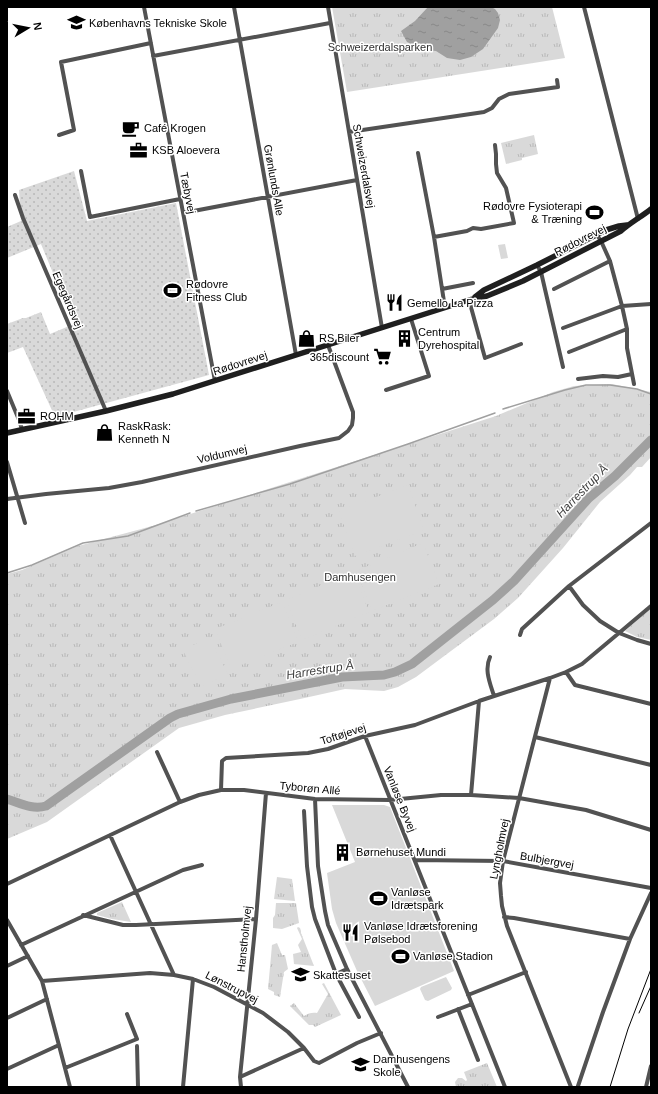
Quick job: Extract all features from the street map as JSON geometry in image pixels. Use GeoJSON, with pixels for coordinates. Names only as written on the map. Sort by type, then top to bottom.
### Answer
{"type":"FeatureCollection","features":[{"type":"Feature","properties":{"kind":"street","name":"Tæbyvej"},"geometry":{"type":"LineString","coordinates":[[144,7],[215,381]]}},
{"type":"Feature","properties":{"kind":"street","name":"Grønlunds Alle"},"geometry":{"type":"LineString","coordinates":[[234,7],[296,356]]}},
{"type":"Feature","properties":{"kind":"street","name":"Schweizerdalsvej"},"geometry":{"type":"LineString","coordinates":[[328,7],[382,328]]}},
{"type":"Feature","properties":{"kind":"street"},"geometry":{"type":"LineString","coordinates":[[591,7],[584,8],[638,219]]}},
{"type":"Feature","properties":{"kind":"street"},"geometry":{"type":"LineString","coordinates":[[154,56],[330,23]]}},
{"type":"Feature","properties":{"kind":"street"},"geometry":{"type":"LineString","coordinates":[[59,135],[74,130],[61,62],[151,43]]}},
{"type":"Feature","properties":{"kind":"street"},"geometry":{"type":"LineString","coordinates":[[349,132],[484,112],[492,108],[499,99],[508,94],[558,86],[558,80]]}},
{"type":"Feature","properties":{"kind":"street"},"geometry":{"type":"LineString","coordinates":[[434,237],[467,231],[473,228],[481,229],[514,223],[506,188],[498,173],[495,145]]}},
{"type":"Feature","properties":{"kind":"street"},"geometry":{"type":"LineString","coordinates":[[418,153],[434,237],[445,308]]}},
{"type":"Feature","properties":{"kind":"street"},"geometry":{"type":"LineString","coordinates":[[81,171],[90,217],[180,199]]}},
{"type":"Feature","properties":{"kind":"street"},"geometry":{"type":"LineString","coordinates":[[183,213],[357,180]]}},
{"type":"Feature","properties":{"kind":"street","name":"Egegårdsvej"},"geometry":{"type":"LineString","coordinates":[[15,195],[25,223],[106,411]]}},
{"type":"Feature","properties":{"kind":"street","name":"Rødovrevej"},"geometry":{"type":"LineString","coordinates":[[7,433],[106,411],[173,394],[472,299],[487,296],[541,272],[621,231],[651,209]]}},
{"type":"Feature","properties":{"kind":"street","name":"Rødovrevej"},"geometry":{"type":"LineString","coordinates":[[638,219],[651,214]]}},
{"type":"Feature","properties":{"kind":"street","name":"Rødovrevej"},"geometry":{"type":"LineString","coordinates":[[472,299],[484,290],[538,266],[606,230],[628,225]]}},
{"type":"Feature","properties":{"kind":"street"},"geometry":{"type":"LineString","coordinates":[[597,235],[610,261],[622,306],[627,328],[627,348],[634,384]]}},
{"type":"Feature","properties":{"kind":"street"},"geometry":{"type":"LineString","coordinates":[[554,288],[610,261]]}},
{"type":"Feature","properties":{"kind":"street"},"geometry":{"type":"LineString","coordinates":[[538,266],[541,272],[563,367]]}},
{"type":"Feature","properties":{"kind":"street"},"geometry":{"type":"LineString","coordinates":[[442,289],[473,283]]}},
{"type":"Feature","properties":{"kind":"street"},"geometry":{"type":"LineString","coordinates":[[472,299],[485,358],[521,344]]}},
{"type":"Feature","properties":{"kind":"street"},"geometry":{"type":"LineString","coordinates":[[563,328],[622,306],[651,304]]}},
{"type":"Feature","properties":{"kind":"street"},"geometry":{"type":"LineString","coordinates":[[386,390],[429,376],[411,319]]}},
{"type":"Feature","properties":{"kind":"street"},"geometry":{"type":"LineString","coordinates":[[569,352],[627,328]]}},
{"type":"Feature","properties":{"kind":"street","name":"Voldumvej"},"geometry":{"type":"LineString","coordinates":[[7,499],[109,488],[142,482],[339,438],[348,431],[352,425],[353,418],[328,345]]}},
{"type":"Feature","properties":{"kind":"street"},"geometry":{"type":"LineString","coordinates":[[578,379],[603,376],[618,377],[632,374]]}},
{"type":"Feature","properties":{"kind":"street"},"geometry":{"type":"LineString","coordinates":[[7,391],[22,430]]}},
{"type":"Feature","properties":{"kind":"street"},"geometry":{"type":"LineString","coordinates":[[7,462],[25,523]]}},
{"type":"Feature","properties":{"kind":"street"},"geometry":{"type":"LineString","coordinates":[[520,635],[522,630],[569,586],[651,523]]}},
{"type":"Feature","properties":{"kind":"street"},"geometry":{"type":"LineString","coordinates":[[569,586],[583,606],[600,621],[637,640],[651,644]]}},
{"type":"Feature","properties":{"kind":"street","name":"Toftøjevej"},"geometry":{"type":"LineString","coordinates":[[220,790],[222,761],[226,758],[308,753],[328,749],[365,736],[415,725],[566,672],[582,664],[651,606]]}},
{"type":"Feature","properties":{"kind":"street"},"geometry":{"type":"LineString","coordinates":[[490,657],[487,663],[488,678],[494,696]]}},
{"type":"Feature","properties":{"kind":"street"},"geometry":{"type":"LineString","coordinates":[[566,672],[575,685],[651,704]]}},
{"type":"Feature","properties":{"kind":"street","name":"Lyngholmvej"},"geometry":{"type":"LineString","coordinates":[[552,677],[503,861],[500,883],[504,917],[571,1087]]}},
{"type":"Feature","properties":{"kind":"street"},"geometry":{"type":"LineString","coordinates":[[471,795],[480,701]]}},
{"type":"Feature","properties":{"kind":"street","name":"Vanløse Byvej"},"geometry":{"type":"LineString","coordinates":[[365,736],[504,1087]]}},
{"type":"Feature","properties":{"kind":"street"},"geometry":{"type":"LineString","coordinates":[[535,737],[651,765]]}},
{"type":"Feature","properties":{"kind":"street"},"geometry":{"type":"LineString","coordinates":[[157,752],[180,802]]}},
{"type":"Feature","properties":{"kind":"street","name":"Tyborøn Allé"},"geometry":{"type":"LineString","coordinates":[[7,884],[180,802],[198,795],[220,790],[266,792],[315,800],[390,800],[441,795],[519,798],[586,810],[651,830]]}},
{"type":"Feature","properties":{"kind":"street","name":"Hanstholmvej"},"geometry":{"type":"LineString","coordinates":[[241,1087],[240,1077],[256,919],[266,792]]}},
{"type":"Feature","properties":{"kind":"street"},"geometry":{"type":"LineString","coordinates":[[315,800],[318,866],[328,925],[347,969],[408,1087]]}},
{"type":"Feature","properties":{"kind":"street"},"geometry":{"type":"LineString","coordinates":[[304,811],[307,866],[314,919],[336,974],[360,1017]]}},
{"type":"Feature","properties":{"kind":"street"},"geometry":{"type":"LineString","coordinates":[[110,835],[174,975]]}},
{"type":"Feature","properties":{"kind":"street","name":"Bulbjergvej"},"geometry":{"type":"LineString","coordinates":[[415,860],[503,861],[651,888]]}},
{"type":"Feature","properties":{"kind":"street"},"geometry":{"type":"LineString","coordinates":[[21,945],[183,870],[202,865]]}},
{"type":"Feature","properties":{"kind":"street"},"geometry":{"type":"LineString","coordinates":[[307,866],[318,866]]}},
{"type":"Feature","properties":{"kind":"street"},"geometry":{"type":"LineString","coordinates":[[577,1087],[630,939],[651,893]]}},
{"type":"Feature","properties":{"kind":"street"},"geometry":{"type":"LineString","coordinates":[[83,915],[123,925],[152,925],[256,919]]}},
{"type":"Feature","properties":{"kind":"street"},"geometry":{"type":"LineString","coordinates":[[504,917],[630,939]]}},
{"type":"Feature","properties":{"kind":"street"},"geometry":{"type":"LineString","coordinates":[[7,920],[42,981],[70,1087]]}},
{"type":"Feature","properties":{"kind":"street"},"geometry":{"type":"LineString","coordinates":[[7,966],[28,956]]}},
{"type":"Feature","properties":{"kind":"street"},"geometry":{"type":"LineString","coordinates":[[336,974],[347,969]]}},
{"type":"Feature","properties":{"kind":"street"},"geometry":{"type":"LineString","coordinates":[[468,995],[526,972]]}},
{"type":"Feature","properties":{"kind":"street","name":"Lønstrupvej"},"geometry":{"type":"LineString","coordinates":[[42,981],[150,973],[174,975],[193,979],[214,987],[263,1013],[278,1023],[304,1048],[314,1061],[318,1063],[357,1043],[381,1033]]}},
{"type":"Feature","properties":{"kind":"street"},"geometry":{"type":"LineString","coordinates":[[183,1087],[193,979]]}},
{"type":"Feature","properties":{"kind":"street"},"geometry":{"type":"LineString","coordinates":[[7,1018],[47,999]]}},
{"type":"Feature","properties":{"kind":"street"},"geometry":{"type":"LineString","coordinates":[[438,1017],[472,1004]]}},
{"type":"Feature","properties":{"kind":"street"},"geometry":{"type":"LineString","coordinates":[[458,1009],[478,1060]]}},
{"type":"Feature","properties":{"kind":"street"},"geometry":{"type":"LineString","coordinates":[[65,1068],[137,1039],[127,1014]]}},
{"type":"Feature","properties":{"kind":"street"},"geometry":{"type":"LineString","coordinates":[[7,1069],[59,1045]]}},
{"type":"Feature","properties":{"kind":"street"},"geometry":{"type":"LineString","coordinates":[[137,1046],[138,1087]]}},
{"type":"Feature","properties":{"kind":"street"},"geometry":{"type":"LineString","coordinates":[[240,1077],[304,1048]]}},
{"type":"Feature","properties":{"kind":"street"},"geometry":{"type":"LineString","coordinates":[[646,1087],[651,1066]]}},
{"type":"Feature","properties":{"kind":"green space","name":"Schweizerdalsparken"},"geometry":{"type":"Polygon","coordinates":[[[332,7],[552,7],[565,58],[347,92],[332,7]]]}},
{"type":"Feature","properties":{"kind":"green space"},"geometry":{"type":"Polygon","coordinates":[[[534,135],[538,154],[506,164],[501,143],[534,135]]]}},
{"type":"Feature","properties":{"kind":"green space"},"geometry":{"type":"Polygon","coordinates":[[[74,171],[87,221],[176,203],[209,375],[55,417],[23,347],[7,353],[7,324],[41,312],[50,334],[74,324],[41,244],[7,258],[7,227],[21,221],[19,190],[74,171]]]}},
{"type":"Feature","properties":{"kind":"green space"},"geometry":{"type":"Polygon","coordinates":[[[505,244],[508,258],[501,259],[498,245],[505,244]]]}},
{"type":"Feature","properties":{"kind":"green space","name":"Damhusengen"},"geometry":{"type":"Polygon","coordinates":[[[612,384],[651,392],[651,457],[642,467],[637,467],[600,502],[563,548],[518,598],[494,619],[416,677],[398,687],[384,691],[345,689],[225,715],[179,728],[47,822],[7,839],[7,574],[22,570],[78,546],[156,525],[496,416],[553,392],[574,386],[612,384]]]}},
{"type":"Feature","properties":{"kind":"green space"},"geometry":{"type":"Polygon","coordinates":[[[408,485],[424,530],[355,556],[339,511],[408,485]]]}},
{"type":"Feature","properties":{"kind":"green space"},"geometry":{"type":"Polygon","coordinates":[[[423,543],[439,584],[372,611],[356,571],[423,543]]]}},
{"type":"Feature","properties":{"kind":"green space"},"geometry":{"type":"Polygon","coordinates":[[[353,572],[369,612],[302,640],[286,600],[353,572]]]}},
{"type":"Feature","properties":{"kind":"green space"},"geometry":{"type":"Polygon","coordinates":[[[282,602],[298,642],[231,669],[215,629],[282,602]]]}},
{"type":"Feature","properties":{"kind":"green space"},"geometry":{"type":"Polygon","coordinates":[[[651,608],[651,640],[637,637],[625,631],[651,608]]]}},
{"type":"Feature","properties":{"kind":"green space"},"geometry":{"type":"Polygon","coordinates":[[[209,637],[228,674],[201,687],[183,650],[209,637]]]}},
{"type":"Feature","properties":{"kind":"green space","name":"Vanløse Idrætspark"},"geometry":{"type":"Polygon","coordinates":[[[332,805],[384,805],[390,807],[454,971],[375,1006],[357,971],[336,923],[332,909],[327,873],[355,862],[332,805]]]}},
{"type":"Feature","properties":{"kind":"green space"},"geometry":{"type":"Polygon","coordinates":[[[277,877],[292,879],[295,901],[274,899],[277,877]]]}},
{"type":"Feature","properties":{"kind":"green space"},"geometry":{"type":"Polygon","coordinates":[[[122,902],[131,922],[97,915],[97,913],[122,902]]]}},
{"type":"Feature","properties":{"kind":"green space"},"geometry":{"type":"Polygon","coordinates":[[[276,903],[296,903],[299,923],[282,929],[273,928],[276,903]]]}},
{"type":"Feature","properties":{"kind":"green space"},"geometry":{"type":"Polygon","coordinates":[[[297,928],[300,928],[314,966],[294,964],[293,954],[301,952],[298,945],[302,939],[297,928]]]}},
{"type":"Feature","properties":{"kind":"green space"},"geometry":{"type":"Polygon","coordinates":[[[277,943],[282,955],[285,955],[288,969],[284,972],[280,997],[274,995],[274,992],[268,989],[272,945],[277,943]]]}},
{"type":"Feature","properties":{"kind":"green space"},"geometry":{"type":"Polygon","coordinates":[[[446,977],[452,988],[451,990],[428,1001],[425,1000],[420,989],[421,987],[446,977]]]}},
{"type":"Feature","properties":{"kind":"green space"},"geometry":{"type":"Polygon","coordinates":[[[324,983],[341,1015],[315,1027],[313,1025],[309,1025],[290,1006],[294,1003],[304,1016],[310,1013],[317,1013],[328,994],[322,984],[324,983]]]}},
{"type":"Feature","properties":{"kind":"green space"},"geometry":{"type":"Polygon","coordinates":[[[487,1063],[497,1087],[456,1087],[455,1082],[458,1078],[467,1080],[464,1072],[487,1063]]]}},
{"type":"Feature","properties":{"kind":"water"},"geometry":{"type":"Polygon","coordinates":[[[428,7],[491,7],[498,13],[500,20],[498,28],[483,49],[471,57],[460,60],[447,58],[436,51],[425,50],[407,42],[401,31],[415,21],[428,7]]]}},
{"type":"Feature","properties":{"kind":"waterway","name":"Harrestrup Å"},"geometry":{"type":"LineString","coordinates":[[503,409],[586,385],[610,385],[637,389],[651,394]]}},
{"type":"Feature","properties":{"kind":"waterway","name":"Harrestrup Å"},"geometry":{"type":"LineString","coordinates":[[196,511],[290,484],[495,413]]}},
{"type":"Feature","properties":{"kind":"waterway","name":"Harrestrup Å"},"geometry":{"type":"LineString","coordinates":[[7,799],[31,807],[46,806],[170,718],[178,714],[231,699],[342,677],[384,675],[395,672],[412,664],[493,600],[514,581],[589,498],[615,476],[651,440]]}},
{"type":"Feature","properties":{"kind":"waterway","name":"Harrestrup Å"},"geometry":{"type":"LineString","coordinates":[[7,573],[32,565],[83,543],[128,536],[190,513]]}},
{"type":"Feature","properties":{"kind":"tram line"},"geometry":{"type":"LineString","coordinates":[[610,1087],[628,1029],[651,969]]}},
{"type":"Feature","properties":{"kind":"tram line"},"geometry":{"type":"LineString","coordinates":[[639,1013],[651,986]]}},
{"type":"Feature","properties":{"kind":"place","name":"Københavns Tekniske Skole"},"geometry":{"type":"Point","coordinates":[76,23]}},
{"type":"Feature","properties":{"kind":"place","name":"Café Krogen"},"geometry":{"type":"Point","coordinates":[131,128]}},
{"type":"Feature","properties":{"kind":"place","name":"KSB Aloevera"},"geometry":{"type":"Point","coordinates":[139,150]}},
{"type":"Feature","properties":{"kind":"place","name":"Rødovre Fysioterapi & Træning"},"geometry":{"type":"Point","coordinates":[595,212]}},
{"type":"Feature","properties":{"kind":"place","name":"Rødovre Fitness Club"},"geometry":{"type":"Point","coordinates":[173,290]}},
{"type":"Feature","properties":{"kind":"place","name":"Gemello La Pizza"},"geometry":{"type":"Point","coordinates":[394,303]}},
{"type":"Feature","properties":{"kind":"place","name":"RS Biler"},"geometry":{"type":"Point","coordinates":[306,338]}},
{"type":"Feature","properties":{"kind":"place","name":"Centrum Dyrehospital"},"geometry":{"type":"Point","coordinates":[405,338]}},
{"type":"Feature","properties":{"kind":"place","name":"365discount"},"geometry":{"type":"Point","coordinates":[382,357]}},
{"type":"Feature","properties":{"kind":"place","name":"ROHM"},"geometry":{"type":"Point","coordinates":[27,416]}},
{"type":"Feature","properties":{"kind":"place","name":"RaskRask: Kenneth N"},"geometry":{"type":"Point","coordinates":[105,432]}},
{"type":"Feature","properties":{"kind":"place","name":"Børnehuset Mundi"},"geometry":{"type":"Point","coordinates":[343,852]}},
{"type":"Feature","properties":{"kind":"place","name":"Vanløse Idrætspark"},"geometry":{"type":"Point","coordinates":[378,898]}},
{"type":"Feature","properties":{"kind":"place","name":"Vanløse Idrætsforening Pølsebod"},"geometry":{"type":"Point","coordinates":[351,932]}},
{"type":"Feature","properties":{"kind":"place","name":"Vanløse Stadion"},"geometry":{"type":"Point","coordinates":[400,956]}},
{"type":"Feature","properties":{"kind":"place","name":"Skattesuset"},"geometry":{"type":"Point","coordinates":[300,975]}},
{"type":"Feature","properties":{"kind":"place","name":"Damhusengens Skole"},"geometry":{"type":"Point","coordinates":[360,1065]}}]}
